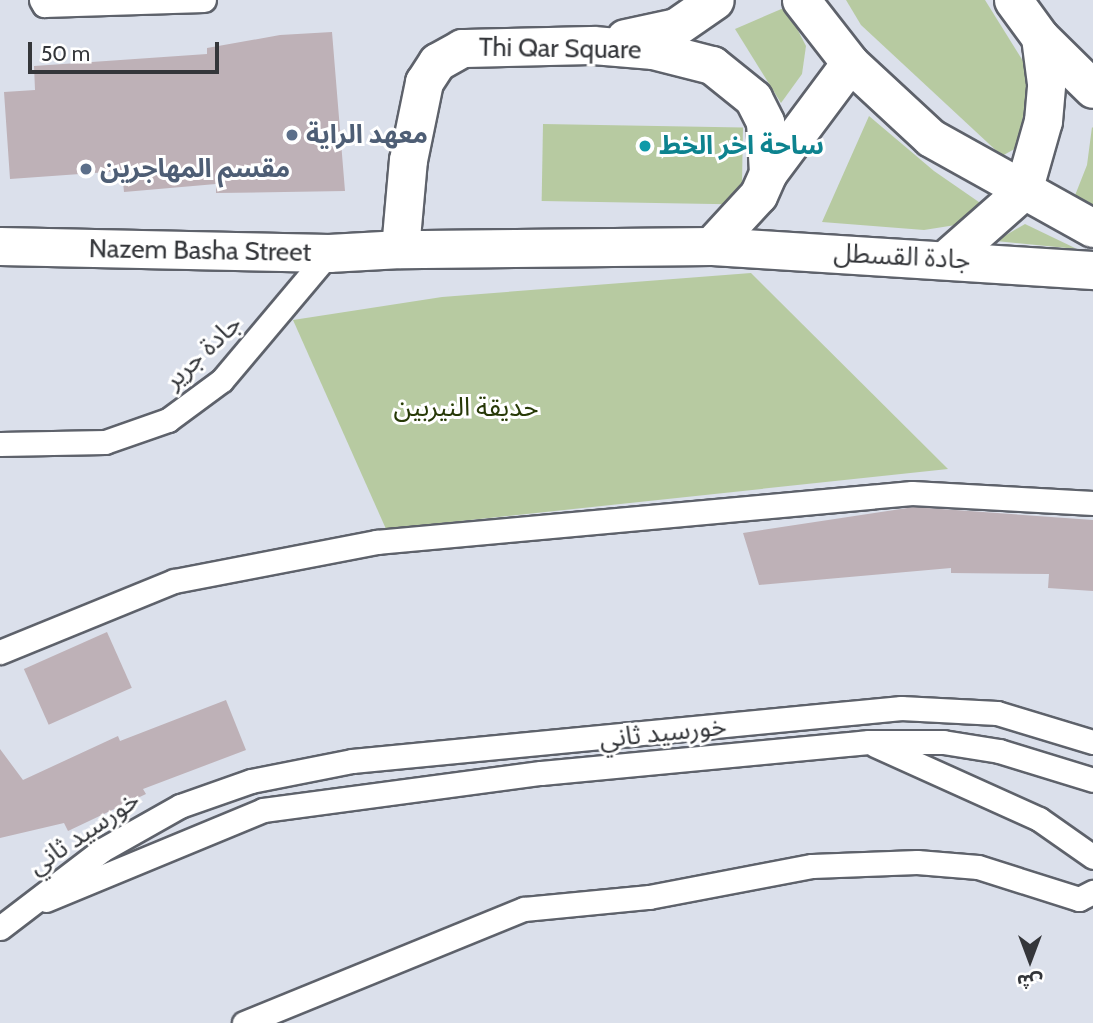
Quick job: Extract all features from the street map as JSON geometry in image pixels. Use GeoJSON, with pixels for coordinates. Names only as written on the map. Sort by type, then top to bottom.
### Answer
{"type":"FeatureCollection","features":[{"type":"Feature","properties":{"kind":"main road"},"geometry":{"type":"LineString","coordinates":[[593,45],[676,27],[715,0]]}},
{"type":"Feature","properties":{"kind":"main road"},"geometry":{"type":"LineString","coordinates":[[801,0],[850,63],[931,138],[1093,228]]}},
{"type":"Feature","properties":{"kind":"main road"},"geometry":{"type":"LineString","coordinates":[[1013,0],[1040,37],[1093,89]]}},
{"type":"Feature","properties":{"kind":"main road"},"geometry":{"type":"LineString","coordinates":[[947,258],[1023,191],[1043,121],[1046,83],[1040,37]]}},
{"type":"Feature","properties":{"kind":"main road","name":"Thi Qar Square"},"geometry":{"type":"LineString","coordinates":[[400,249],[411,147],[424,82],[437,62],[462,48],[593,45],[683,56],[735,79],[765,122],[768,173]]}},
{"type":"Feature","properties":{"kind":"main road"},"geometry":{"type":"LineString","coordinates":[[400,249],[711,246],[758,195],[768,173],[850,63]]}},
{"type":"Feature","properties":{"kind":"main road","name":"Nazem Basha Street"},"geometry":{"type":"LineString","coordinates":[[0,246],[328,253],[400,249]]}},
{"type":"Feature","properties":{"kind":"main road","name":"جادة القسطل"},"geometry":{"type":"LineString","coordinates":[[711,246],[947,258],[1093,270]]}},
{"type":"Feature","properties":{"kind":"street"},"geometry":{"type":"LineString","coordinates":[[41,0],[44,5],[204,0]]}},
{"type":"Feature","properties":{"kind":"street","name":"جادة جرير"},"geometry":{"type":"LineString","coordinates":[[0,444],[105,442],[168,420],[222,380],[328,253]]}},
{"type":"Feature","properties":{"kind":"street"},"geometry":{"type":"LineString","coordinates":[[0,652],[174,581],[376,542],[912,493],[1093,503]]}},
{"type":"Feature","properties":{"kind":"street","name":"خورسيد ثاني"},"geometry":{"type":"LineString","coordinates":[[24,908],[102,850],[180,806],[251,780],[352,761],[901,708],[997,713],[1093,742]]}},
{"type":"Feature","properties":{"kind":"street"},"geometry":{"type":"LineString","coordinates":[[869,742],[1039,819],[1093,857]]}},
{"type":"Feature","properties":{"kind":"street","name":"خورسيد ثاني"},"geometry":{"type":"LineString","coordinates":[[24,908],[104,879],[180,841],[263,810],[541,773],[869,742],[943,743],[999,751],[1093,780]]}},
{"type":"Feature","properties":{"kind":"street"},"geometry":{"type":"LineString","coordinates":[[244,1023],[524,909],[649,897],[813,866],[916,862],[978,867],[1079,899],[1093,892]]}},
{"type":"Feature","properties":{"kind":"street"},"geometry":{"type":"LineString","coordinates":[[0,910],[24,908]]}},
{"type":"Feature","properties":{"kind":"street"},"geometry":{"type":"LineString","coordinates":[[0,928],[24,908]]}},
{"type":"Feature","properties":{"kind":"green space"},"geometry":{"type":"Polygon","coordinates":[[[846,0],[985,0],[1031,74],[1027,142],[1002,156],[861,25],[846,0]]]}},
{"type":"Feature","properties":{"kind":"green space"},"geometry":{"type":"Polygon","coordinates":[[[786,7],[806,46],[802,74],[781,103],[735,29],[786,7]]]}},
{"type":"Feature","properties":{"kind":"green space"},"geometry":{"type":"Polygon","coordinates":[[[869,116],[934,171],[989,209],[962,224],[924,230],[822,222],[869,116]]]}},
{"type":"Feature","properties":{"kind":"green space"},"geometry":{"type":"Polygon","coordinates":[[[543,124],[743,127],[742,204],[542,201],[543,124]]]}},
{"type":"Feature","properties":{"kind":"green space"},"geometry":{"type":"Polygon","coordinates":[[[1092,127],[1093,211],[1072,203],[1087,165],[1092,127]]]}},
{"type":"Feature","properties":{"kind":"green space"},"geometry":{"type":"Polygon","coordinates":[[[1025,224],[1077,249],[996,241],[1025,224]]]}},
{"type":"Feature","properties":{"kind":"green space","name":"حديقة النيربين"},"geometry":{"type":"Polygon","coordinates":[[[751,273],[948,469],[386,529],[293,320],[442,297],[751,273]]]}},
{"type":"Feature","properties":{"kind":"building"},"geometry":{"type":"Polygon","coordinates":[[[332,32],[345,191],[216,193],[216,184],[124,192],[122,171],[10,179],[4,92],[35,90],[34,66],[207,54],[207,48],[280,35],[332,32]]]}},
{"type":"Feature","properties":{"kind":"building"},"geometry":{"type":"Polygon","coordinates":[[[914,507],[1093,520],[1093,591],[1048,588],[1049,574],[951,573],[951,568],[759,585],[743,533],[914,507]]]}},
{"type":"Feature","properties":{"kind":"building"},"geometry":{"type":"Polygon","coordinates":[[[107,632],[132,688],[49,725],[24,669],[107,632]]]}},
{"type":"Feature","properties":{"kind":"building"},"geometry":{"type":"Polygon","coordinates":[[[226,700],[246,750],[143,789],[146,794],[68,831],[64,823],[0,838],[0,749],[23,780],[118,736],[120,741],[226,700]]]}},
{"type":"Feature","properties":{"kind":"place","name":"معهد الراية"},"geometry":{"type":"Point","coordinates":[292,135]}},
{"type":"Feature","properties":{"kind":"place","name":"ساحة اخر الخط"},"geometry":{"type":"Point","coordinates":[645,146]}},
{"type":"Feature","properties":{"kind":"place","name":"مقسم المهاجرين"},"geometry":{"type":"Point","coordinates":[86,169]}}]}
